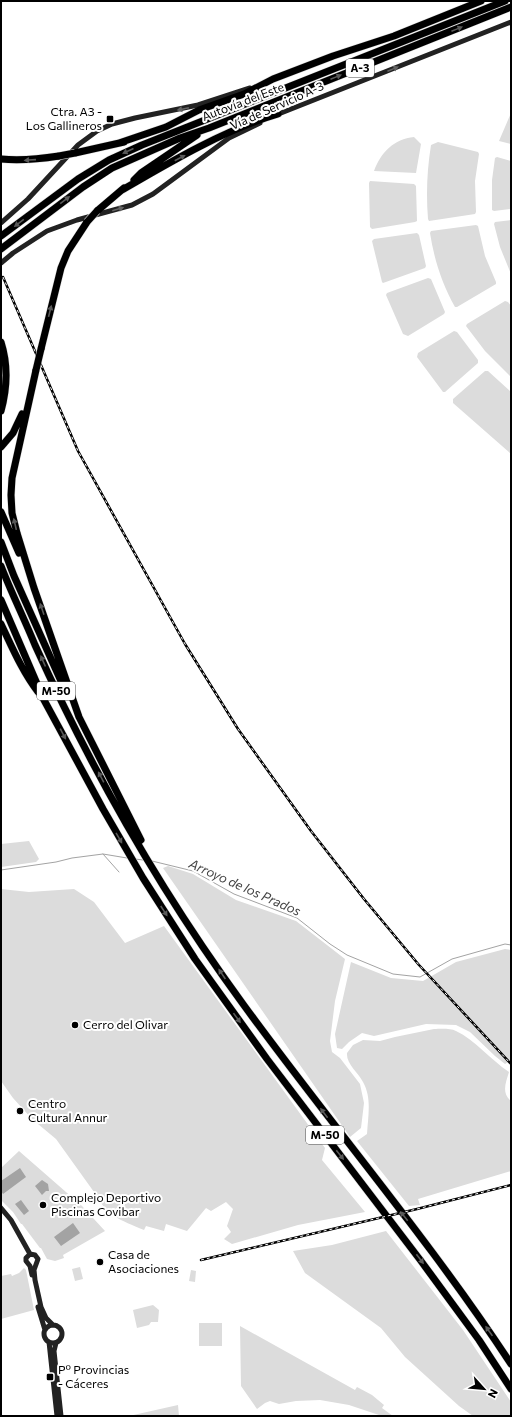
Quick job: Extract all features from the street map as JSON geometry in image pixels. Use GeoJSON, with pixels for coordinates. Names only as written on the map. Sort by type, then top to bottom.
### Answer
{"type":"FeatureCollection","features":[{"type":"Feature","properties":{"kind":"highway"},"geometry":{"type":"LineString","coordinates":[[119,143],[166,127],[199,110],[244,94],[273,79],[332,56],[394,36],[481,1]]}},
{"type":"Feature","properties":{"kind":"highway","name":"Autovía del Este"},"geometry":{"type":"LineString","coordinates":[[1,236],[78,179],[109,160],[142,145],[505,1]]}},
{"type":"Feature","properties":{"kind":"highway","name":"Autovía del Este"},"geometry":{"type":"LineString","coordinates":[[1,249],[82,187],[112,168],[180,138],[209,128],[511,7]]}},
{"type":"Feature","properties":{"kind":"highway"},"geometry":{"type":"LineString","coordinates":[[1,159],[40,159],[139,140],[260,94],[281,90]]}},
{"type":"Feature","properties":{"kind":"highway"},"geometry":{"type":"LineString","coordinates":[[122,190],[185,155],[227,134],[278,114]]}},
{"type":"Feature","properties":{"kind":"highway"},"geometry":{"type":"LineString","coordinates":[[79,717],[34,588],[17,533],[12,513],[11,494],[14,463],[61,268],[68,251],[87,222],[97,211],[141,173],[181,145],[209,128]]}},
{"type":"Feature","properties":{"kind":"highway"},"geometry":{"type":"LineString","coordinates":[[1,342],[6,366],[6,385],[1,411]]}},
{"type":"Feature","properties":{"kind":"highway"},"geometry":{"type":"LineString","coordinates":[[1,447],[19,423],[32,385]]}},
{"type":"Feature","properties":{"kind":"highway"},"geometry":{"type":"LineString","coordinates":[[1,512],[34,588]]}},
{"type":"Feature","properties":{"kind":"highway"},"geometry":{"type":"LineString","coordinates":[[1,542],[14,576],[65,690],[145,847],[160,880]]}},
{"type":"Feature","properties":{"kind":"highway","name":"M-50"},"geometry":{"type":"LineString","coordinates":[[1,566],[57,693],[82,743],[119,812],[160,880],[241,1002],[432,1252],[491,1333],[511,1364]]}},
{"type":"Feature","properties":{"kind":"highway","name":"M-50"},"geometry":{"type":"LineString","coordinates":[[1,600],[44,700],[103,809],[143,878],[195,959],[267,1059],[421,1261],[479,1340],[511,1389]]}},
{"type":"Feature","properties":{"kind":"highway"},"geometry":{"type":"LineString","coordinates":[[1,624],[32,684],[44,700]]}},
{"type":"Feature","properties":{"kind":"main road","name":"Vía de Servicio A-3"},"geometry":{"type":"LineString","coordinates":[[1,263],[13,253],[47,231],[77,220],[132,205],[152,194],[229,138],[278,114],[511,22]]}},
{"type":"Feature","properties":{"kind":"main road"},"geometry":{"type":"LineString","coordinates":[[1,223],[28,199],[78,145],[97,131],[112,124],[135,118],[198,105],[273,79]]}},
{"type":"Feature","properties":{"kind":"main road"},"geometry":{"type":"LineString","coordinates":[[1,1208],[11,1220],[30,1254],[37,1256],[38,1262],[32,1266]]}},
{"type":"Feature","properties":{"kind":"main road"},"geometry":{"type":"LineString","coordinates":[[30,1254],[26,1258],[27,1264],[32,1266],[34,1270],[41,1307],[46,1318],[53,1325],[58,1327],[61,1332],[61,1338],[56,1343],[54,1351],[61,1416]]}},
{"type":"Feature","properties":{"kind":"main road"},"geometry":{"type":"LineString","coordinates":[[32,1266],[38,1307],[45,1330],[44,1336],[49,1342],[56,1416]]}},
{"type":"Feature","properties":{"kind":"main road"},"geometry":{"type":"LineString","coordinates":[[45,1330],[53,1325]]}},
{"type":"Feature","properties":{"kind":"main road"},"geometry":{"type":"LineString","coordinates":[[49,1342],[56,1343]]}},
{"type":"Feature","properties":{"kind":"shaded area"},"geometry":{"type":"Polygon","coordinates":[[[511,113],[511,144],[499,141],[511,113]]]}},
{"type":"Feature","properties":{"kind":"shaded area"},"geometry":{"type":"Polygon","coordinates":[[[414,137],[421,144],[416,173],[374,171],[384,152],[400,140],[414,137]]]}},
{"type":"Feature","properties":{"kind":"shaded area"},"geometry":{"type":"Polygon","coordinates":[[[438,142],[478,152],[479,154],[475,181],[475,214],[429,221],[427,182],[431,145],[438,142]]]}},
{"type":"Feature","properties":{"kind":"shaded area"},"geometry":{"type":"Polygon","coordinates":[[[497,157],[511,161],[511,209],[494,211],[492,210],[492,180],[495,158],[497,157]]]}},
{"type":"Feature","properties":{"kind":"shaded area"},"geometry":{"type":"Polygon","coordinates":[[[370,181],[414,184],[416,186],[417,221],[372,229],[370,227],[370,181]]]}},
{"type":"Feature","properties":{"kind":"shaded area"},"geometry":{"type":"Polygon","coordinates":[[[511,220],[511,274],[500,247],[494,224],[495,222],[511,220]]]}},
{"type":"Feature","properties":{"kind":"shaded area"},"geometry":{"type":"Polygon","coordinates":[[[476,225],[478,226],[485,256],[496,284],[455,307],[439,271],[430,233],[431,231],[476,225]]]}},
{"type":"Feature","properties":{"kind":"shaded area"},"geometry":{"type":"Polygon","coordinates":[[[417,233],[419,235],[426,266],[425,268],[383,283],[372,241],[374,239],[417,233]]]}},
{"type":"Feature","properties":{"kind":"shaded area"},"geometry":{"type":"Polygon","coordinates":[[[428,278],[431,279],[445,312],[408,336],[403,334],[386,295],[387,293],[428,278]]]}},
{"type":"Feature","properties":{"kind":"shaded area"},"geometry":{"type":"Polygon","coordinates":[[[505,301],[511,306],[511,377],[485,351],[466,326],[505,301]]]}},
{"type":"Feature","properties":{"kind":"shaded area"},"geometry":{"type":"Polygon","coordinates":[[[454,331],[457,332],[478,360],[478,363],[445,392],[443,392],[417,357],[418,353],[454,331]]]}},
{"type":"Feature","properties":{"kind":"shaded area"},"geometry":{"type":"Polygon","coordinates":[[[485,371],[488,371],[511,392],[511,454],[453,403],[453,399],[485,371]]]}},
{"type":"Feature","properties":{"kind":"shaded area"},"geometry":{"type":"Polygon","coordinates":[[[29,841],[39,859],[36,862],[1,867],[1,844],[29,841]]]}},
{"type":"Feature","properties":{"kind":"shaded area"},"geometry":{"type":"Polygon","coordinates":[[[168,866],[193,874],[236,900],[296,921],[345,959],[335,1001],[330,1041],[332,1052],[340,1058],[360,1084],[364,1103],[361,1128],[350,1137],[163,868],[168,866]]]}},
{"type":"Feature","properties":{"kind":"shaded area"},"geometry":{"type":"Polygon","coordinates":[[[1,889],[29,892],[74,889],[94,902],[125,943],[164,926],[325,1148],[322,1160],[365,1212],[298,1225],[232,1244],[224,1239],[231,1232],[227,1226],[233,1209],[226,1202],[211,1211],[206,1208],[187,1231],[166,1224],[164,1231],[146,1226],[144,1230],[121,1220],[109,1212],[56,1139],[32,1119],[13,1098],[1,1081],[1,889]]]}},
{"type":"Feature","properties":{"kind":"shaded area"},"geometry":{"type":"Polygon","coordinates":[[[505,949],[511,950],[511,1060],[505,1064],[470,1032],[456,1025],[426,1024],[374,1036],[362,1033],[342,1049],[337,1048],[335,1034],[351,962],[391,978],[423,981],[456,962],[505,949]]]}},
{"type":"Feature","properties":{"kind":"shaded area"},"geometry":{"type":"Polygon","coordinates":[[[434,1029],[451,1029],[463,1035],[509,1072],[505,1091],[511,1101],[511,1171],[418,1199],[420,1205],[409,1206],[357,1141],[367,1134],[369,1114],[368,1094],[361,1078],[348,1061],[347,1053],[353,1045],[363,1040],[380,1041],[434,1029]]]}},
{"type":"Feature","properties":{"kind":"shaded area","name":"Complejo Deportivo Piscinas Covibar"},"geometry":{"type":"Polygon","coordinates":[[[19,1151],[82,1206],[105,1231],[63,1255],[64,1258],[55,1261],[47,1259],[41,1248],[13,1212],[1,1200],[1,1168],[19,1151]]]}},
{"type":"Feature","properties":{"kind":"shaded area"},"geometry":{"type":"Polygon","coordinates":[[[20,1168],[26,1177],[3,1194],[1,1191],[1,1181],[20,1168]]]}},
{"type":"Feature","properties":{"kind":"shaded area"},"geometry":{"type":"Polygon","coordinates":[[[42,1180],[48,1184],[49,1191],[46,1191],[42,1195],[35,1186],[42,1180]]]}},
{"type":"Feature","properties":{"kind":"shaded area"},"geometry":{"type":"Polygon","coordinates":[[[21,1200],[29,1211],[24,1215],[15,1204],[21,1200]]]}},
{"type":"Feature","properties":{"kind":"shaded area"},"geometry":{"type":"Polygon","coordinates":[[[73,1223],[80,1233],[61,1246],[54,1237],[73,1223]]]}},
{"type":"Feature","properties":{"kind":"shaded area"},"geometry":{"type":"Polygon","coordinates":[[[386,1231],[463,1330],[511,1402],[511,1416],[473,1416],[459,1406],[405,1357],[381,1328],[305,1273],[293,1251],[332,1245],[386,1231]]]}},
{"type":"Feature","properties":{"kind":"shaded area"},"geometry":{"type":"Polygon","coordinates":[[[80,1267],[83,1279],[75,1281],[72,1269],[80,1267]]]}},
{"type":"Feature","properties":{"kind":"shaded area"},"geometry":{"type":"Polygon","coordinates":[[[24,1268],[26,1270],[34,1310],[1,1319],[1,1276],[11,1274],[12,1276],[19,1273],[24,1268]]]}},
{"type":"Feature","properties":{"kind":"shaded area"},"geometry":{"type":"Polygon","coordinates":[[[191,1270],[196,1271],[195,1282],[189,1281],[191,1270]]]}},
{"type":"Feature","properties":{"kind":"shaded area"},"geometry":{"type":"Polygon","coordinates":[[[153,1305],[159,1310],[158,1322],[151,1322],[149,1325],[137,1328],[133,1310],[153,1305]]]}},
{"type":"Feature","properties":{"kind":"shaded area"},"geometry":{"type":"Polygon","coordinates":[[[199,1323],[222,1323],[222,1346],[199,1346],[199,1323]]]}},
{"type":"Feature","properties":{"kind":"shaded area"},"geometry":{"type":"Polygon","coordinates":[[[240,1326],[355,1390],[357,1387],[372,1395],[384,1405],[382,1408],[393,1416],[382,1416],[349,1405],[320,1400],[296,1401],[279,1404],[270,1401],[257,1409],[241,1386],[240,1326]]]}},
{"type":"Feature","properties":{"kind":"shaded area"},"geometry":{"type":"Polygon","coordinates":[[[178,1405],[179,1416],[129,1416],[178,1405]]]}},
{"type":"Feature","properties":{"kind":"waterway"},"geometry":{"type":"LineString","coordinates":[[103,854],[119,872]]}},
{"type":"Feature","properties":{"kind":"waterway","name":"Arroyo de los Prados"},"geometry":{"type":"LineString","coordinates":[[1,870],[103,854],[127,858]]}},
{"type":"Feature","properties":{"kind":"waterway","name":"Arroyo de los Prados"},"geometry":{"type":"LineString","coordinates":[[135,859],[143,860]]}},
{"type":"Feature","properties":{"kind":"waterway","name":"Arroyo de los Prados"},"geometry":{"type":"LineString","coordinates":[[152,861],[193,871],[234,894],[297,918],[330,944],[347,955],[393,974],[420,977],[452,959],[505,944],[511,945]]}},
{"type":"Feature","properties":{"kind":"railway"},"geometry":{"type":"LineString","coordinates":[[3,277],[78,451],[185,644],[238,729],[311,831],[364,899],[419,965],[511,1064]]}},
{"type":"Feature","properties":{"kind":"railway"},"geometry":{"type":"LineString","coordinates":[[201,1260],[417,1209],[511,1185]]}},
{"type":"Feature","properties":{"kind":"place","name":"Ctra. A3 - Los Gallineros"},"geometry":{"type":"Point","coordinates":[110,119]}},
{"type":"Feature","properties":{"kind":"place","name":"Cerro del Olivar"},"geometry":{"type":"Point","coordinates":[75,1025]}},
{"type":"Feature","properties":{"kind":"place","name":"Centro Cultural Annur"},"geometry":{"type":"Point","coordinates":[20,1111]}},
{"type":"Feature","properties":{"kind":"place","name":"Complejo Deportivo Piscinas Covibar"},"geometry":{"type":"Point","coordinates":[43,1205]}},
{"type":"Feature","properties":{"kind":"place","name":"Casa de Asociaciones"},"geometry":{"type":"Point","coordinates":[100,1262]}},
{"type":"Feature","properties":{"kind":"place","name":"Pº Provincias - Cáceres"},"geometry":{"type":"Point","coordinates":[50,1377]}}]}
